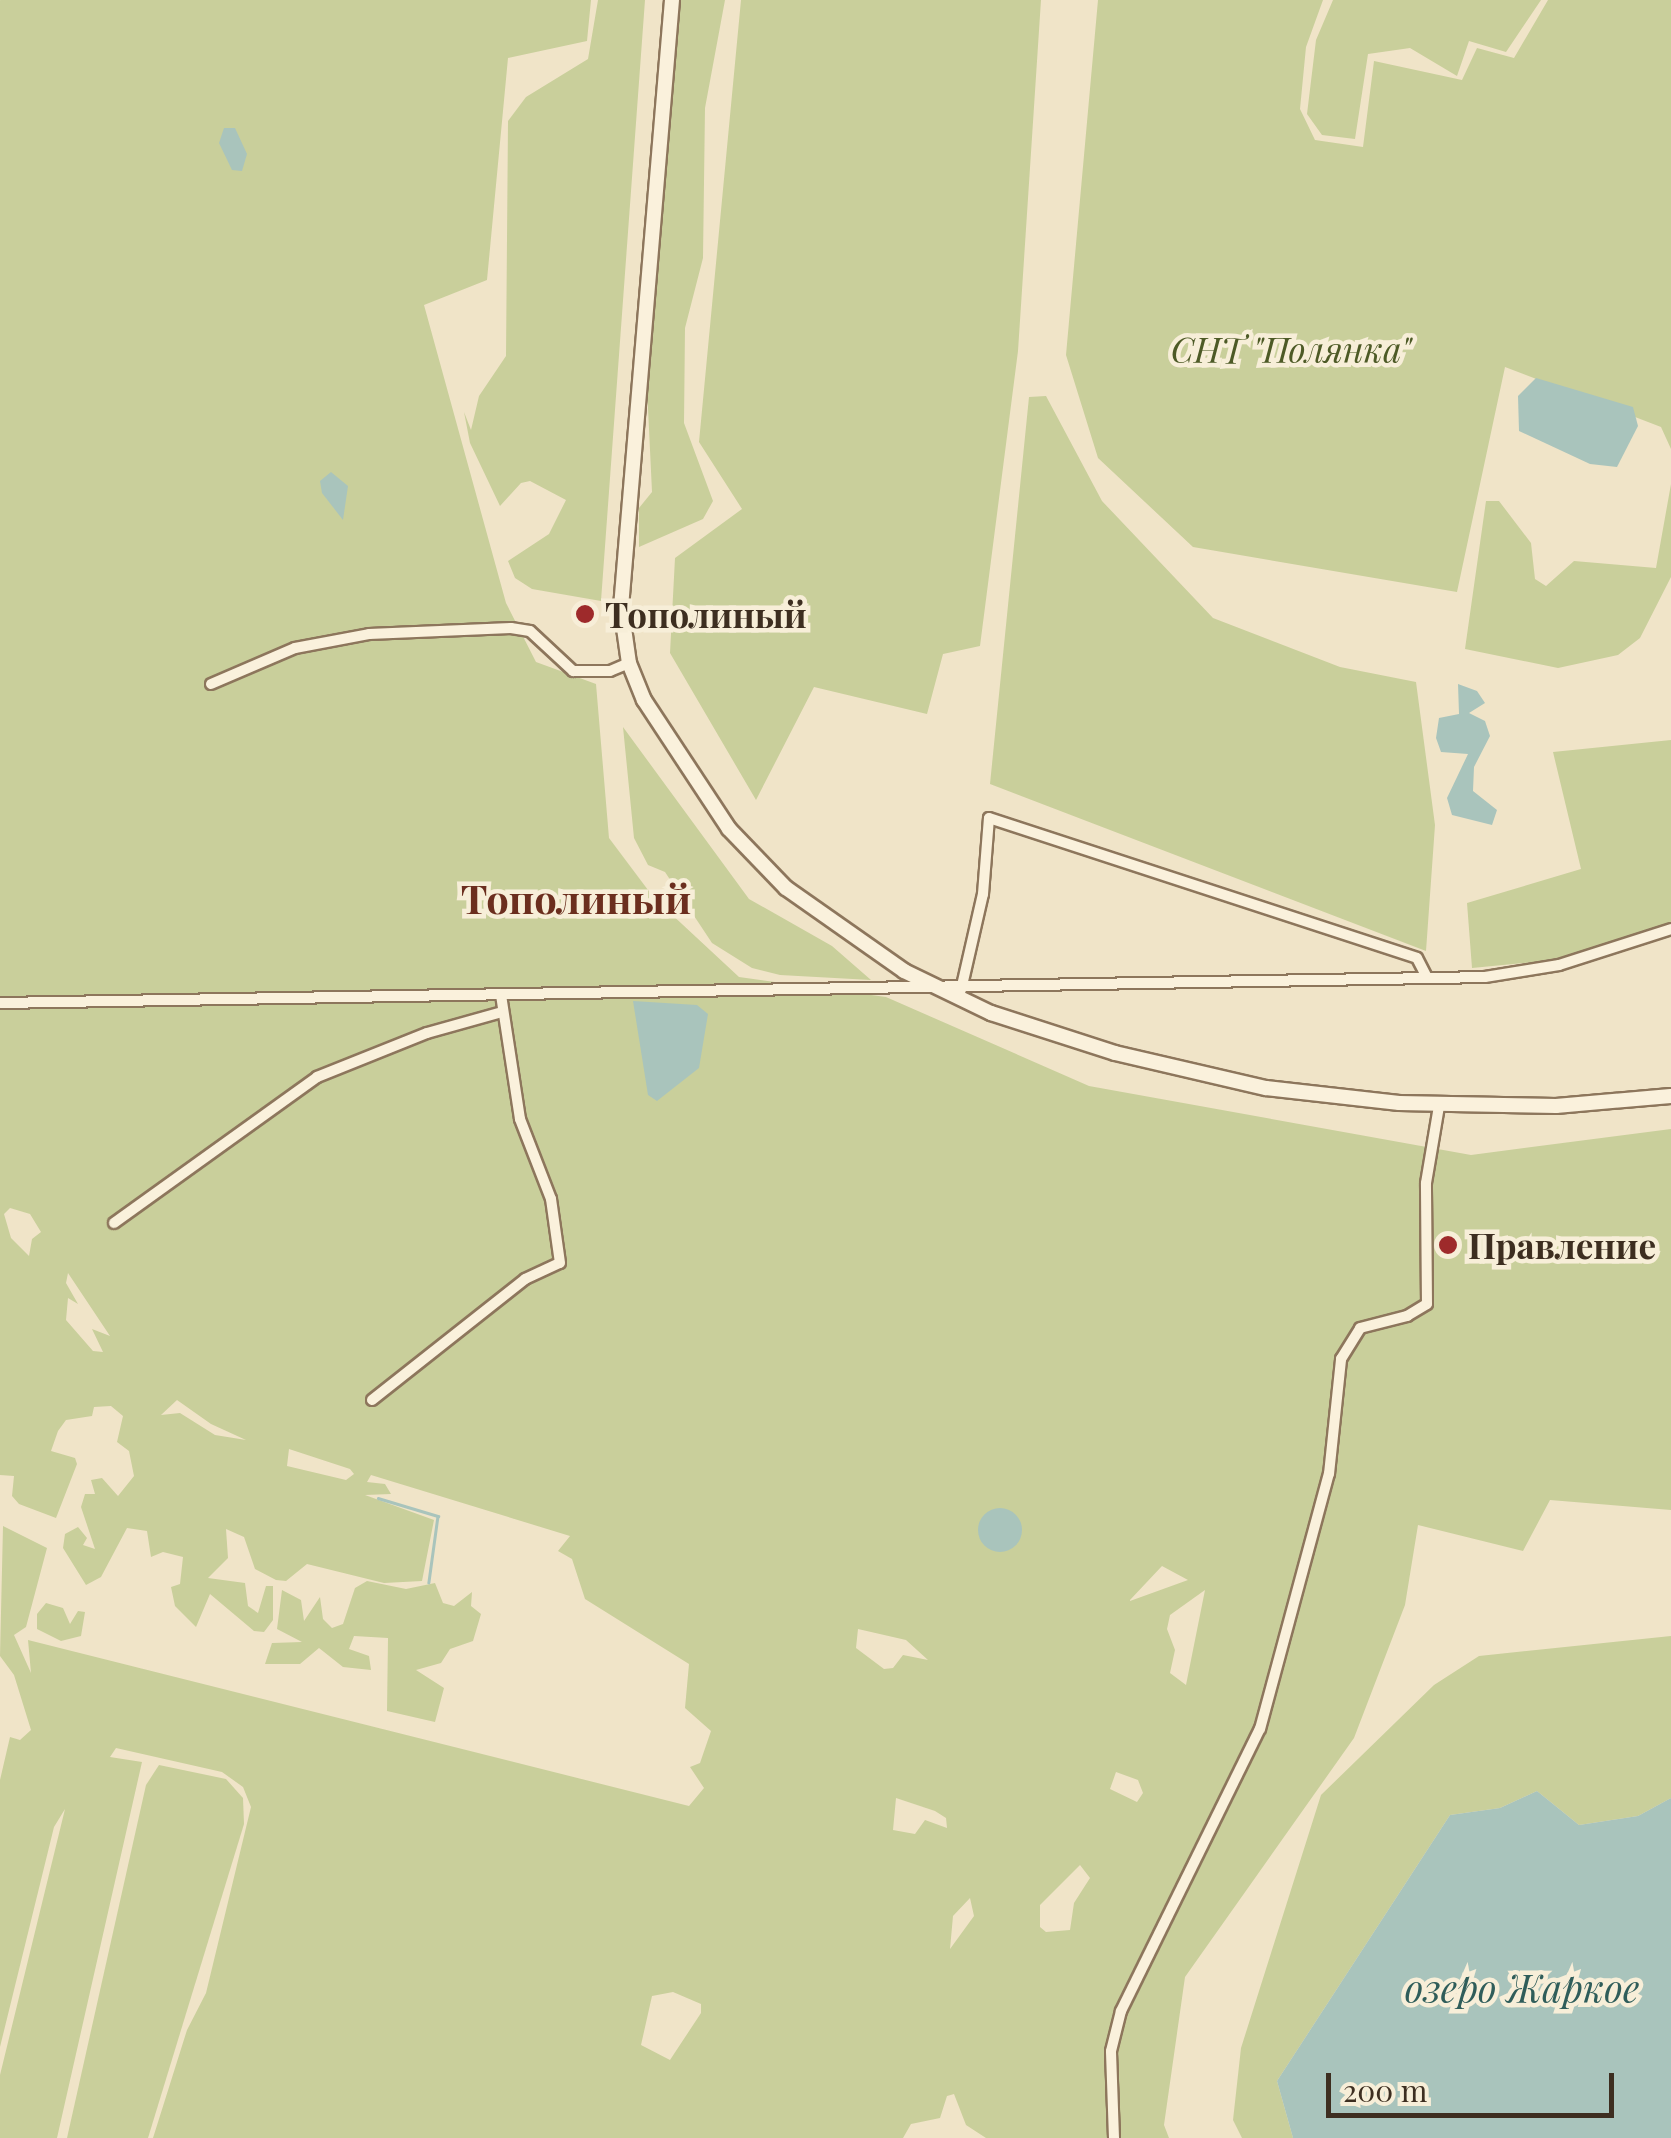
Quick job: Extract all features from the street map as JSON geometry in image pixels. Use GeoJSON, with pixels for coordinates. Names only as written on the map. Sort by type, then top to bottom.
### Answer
{"type":"FeatureCollection","features":[{"type":"Feature","properties":{"kind":"street"},"geometry":{"type":"LineString","coordinates":[[672,0],[622,572],[629,663],[680,763],[757,860],[826,919],[931,986]]}},
{"type":"Feature","properties":{"kind":"street"},"geometry":{"type":"LineString","coordinates":[[211,684],[295,648],[369,634],[511,628],[530,632],[573,671],[610,671],[629,663]]}},
{"type":"Feature","properties":{"kind":"street"},"geometry":{"type":"LineString","coordinates":[[961,993],[983,894],[989,818],[1417,958],[1426,978]]}},
{"type":"Feature","properties":{"kind":"street"},"geometry":{"type":"LineString","coordinates":[[961,993],[1426,978],[1528,971],[1671,930]]}},
{"type":"Feature","properties":{"kind":"street"},"geometry":{"type":"LineString","coordinates":[[0,1004],[931,986],[1212,1078],[1440,1106],[1671,1096]]}},
{"type":"Feature","properties":{"kind":"street"},"geometry":{"type":"LineString","coordinates":[[372,1400],[525,1279],[560,1263],[551,1200],[520,1119],[501,995]]}},
{"type":"Feature","properties":{"kind":"street"},"geometry":{"type":"LineString","coordinates":[[114,1223],[316,1077],[426,1033],[502,1012]]}},
{"type":"Feature","properties":{"kind":"street"},"geometry":{"type":"LineString","coordinates":[[1114,2138],[1111,2051],[1120,2011],[1260,1729],[1328,1474],[1341,1359],[1360,1328],[1407,1316],[1426,1304],[1426,1183],[1440,1106]]}},
{"type":"Feature","properties":{"kind":"green space"},"geometry":{"type":"Polygon","coordinates":[[[0,0],[591,0],[587,41],[508,58],[487,280],[424,305],[506,603],[536,662],[596,684],[609,838],[654,898],[739,977],[886,997],[1089,1086],[1471,1155],[1671,1129],[1671,1510],[1550,1500],[1523,1551],[1418,1525],[1405,1605],[1354,1738],[1185,1977],[1164,2125],[1169,2138],[986,2138],[966,2125],[954,2094],[947,2096],[940,2118],[911,2124],[903,2138],[153,2138],[187,2030],[206,1993],[251,1807],[243,1787],[222,1772],[116,1748],[110,1757],[142,1762],[57,2138],[0,2138],[0,2075],[65,1809],[54,1827],[0,2047],[0,1780],[10,1737],[20,1740],[31,1730],[14,1675],[0,1656],[3,1526],[47,1548],[26,1627],[14,1635],[31,1673],[28,1640],[689,1806],[704,1788],[690,1767],[700,1763],[711,1731],[685,1708],[689,1664],[585,1599],[572,1559],[558,1551],[570,1536],[371,1475],[367,1482],[385,1484],[391,1494],[365,1495],[434,1520],[422,1581],[384,1583],[307,1564],[286,1581],[276,1580],[255,1569],[244,1537],[226,1529],[228,1558],[208,1578],[245,1583],[248,1606],[258,1613],[266,1586],[273,1586],[273,1620],[264,1632],[254,1631],[210,1594],[196,1627],[175,1606],[171,1587],[180,1584],[183,1557],[163,1552],[151,1557],[147,1531],[127,1528],[101,1577],[86,1585],[63,1548],[65,1534],[78,1527],[87,1538],[83,1545],[95,1549],[81,1507],[85,1494],[95,1494],[91,1480],[102,1478],[118,1496],[134,1476],[129,1451],[117,1442],[123,1416],[111,1406],[94,1407],[92,1416],[66,1420],[58,1431],[51,1451],[75,1458],[77,1464],[56,1518],[19,1504],[12,1496],[14,1476],[0,1475],[0,0]],[[10,1208],[4,1214],[11,1238],[29,1256],[32,1239],[41,1232],[30,1214],[10,1208]],[[68,1273],[66,1283],[78,1304],[68,1298],[66,1320],[93,1351],[103,1352],[92,1329],[110,1336],[68,1273]],[[177,1400],[161,1415],[180,1413],[215,1435],[246,1440],[211,1424],[177,1400]],[[289,1449],[287,1466],[346,1480],[354,1474],[350,1469],[289,1449]],[[1162,1566],[1130,1601],[1188,1580],[1162,1566]],[[1205,1590],[1170,1615],[1167,1629],[1175,1650],[1170,1673],[1186,1685],[1205,1590]],[[858,1629],[856,1648],[884,1669],[893,1668],[903,1655],[928,1660],[906,1640],[858,1629]],[[1116,1772],[1110,1789],[1137,1802],[1143,1793],[1138,1780],[1116,1772]],[[896,1798],[893,1830],[915,1834],[925,1820],[947,1828],[946,1818],[896,1798]],[[1080,1865],[1040,1905],[1040,1927],[1046,1932],[1070,1930],[1074,1903],[1090,1878],[1080,1865]],[[970,1898],[953,1916],[950,1949],[974,1916],[970,1898]],[[673,1992],[652,1996],[641,2045],[670,2060],[701,2013],[701,2004],[673,1992]]]}},
{"type":"Feature","properties":{"kind":"green space"},"geometry":{"type":"Polygon","coordinates":[[[598,0],[645,0],[601,601],[532,589],[515,578],[508,561],[549,534],[566,500],[530,481],[521,483],[500,506],[470,443],[464,412],[471,430],[479,396],[506,356],[508,121],[526,97],[588,59],[598,0]]]}},
{"type":"Feature","properties":{"kind":"green space"},"geometry":{"type":"Polygon","coordinates":[[[680,0],[725,0],[705,108],[703,258],[685,328],[684,423],[713,501],[703,519],[639,547],[639,508],[652,492],[647,387],[680,0]]]}},
{"type":"Feature","properties":{"kind":"green space"},"geometry":{"type":"Polygon","coordinates":[[[741,0],[1041,0],[1018,351],[980,646],[943,654],[927,714],[814,687],[756,800],[670,653],[675,558],[742,509],[699,442],[741,0]]]}},
{"type":"Feature","properties":{"kind":"green space","name":"СНТ \"Полянка\""},"geometry":{"type":"Polygon","coordinates":[[[1098,0],[1323,0],[1306,47],[1300,109],[1315,140],[1363,147],[1374,61],[1462,80],[1477,48],[1514,58],[1548,0],[1671,0],[1671,449],[1661,427],[1505,367],[1457,592],[1193,547],[1098,458],[1066,355],[1098,0]]]}},
{"type":"Feature","properties":{"kind":"green space"},"geometry":{"type":"Polygon","coordinates":[[[1333,0],[1541,0],[1506,52],[1469,41],[1457,76],[1410,48],[1368,54],[1355,139],[1322,135],[1307,114],[1316,40],[1333,0]]]}},
{"type":"Feature","properties":{"kind":"green space"},"geometry":{"type":"Polygon","coordinates":[[[1046,396],[1102,501],[1213,618],[1340,667],[1416,682],[1435,825],[1426,951],[990,784],[1029,397],[1046,396]]]}},
{"type":"Feature","properties":{"kind":"green space"},"geometry":{"type":"Polygon","coordinates":[[[1671,484],[1671,577],[1640,638],[1618,655],[1558,668],[1465,649],[1486,501],[1499,501],[1531,543],[1535,579],[1546,586],[1574,561],[1656,568],[1671,484]]]}},
{"type":"Feature","properties":{"kind":"green space"},"geometry":{"type":"Polygon","coordinates":[[[623,727],[749,899],[832,946],[871,980],[780,975],[752,968],[712,943],[665,872],[648,865],[634,838],[623,727]]]}},
{"type":"Feature","properties":{"kind":"green space"},"geometry":{"type":"Polygon","coordinates":[[[1671,740],[1671,922],[1564,959],[1472,968],[1467,903],[1581,869],[1553,752],[1671,740]]]}},
{"type":"Feature","properties":{"kind":"green space"},"geometry":{"type":"Polygon","coordinates":[[[367,1581],[406,1589],[435,1583],[443,1603],[454,1606],[472,1592],[471,1606],[481,1614],[473,1641],[450,1649],[441,1663],[416,1670],[444,1688],[435,1722],[387,1711],[388,1638],[354,1636],[349,1649],[369,1656],[371,1670],[343,1667],[319,1648],[300,1664],[265,1664],[272,1643],[302,1642],[277,1629],[282,1590],[301,1600],[304,1621],[320,1597],[323,1619],[332,1628],[343,1624],[355,1588],[367,1581]]]}},
{"type":"Feature","properties":{"kind":"green space"},"geometry":{"type":"Polygon","coordinates":[[[46,1603],[63,1608],[70,1624],[78,1611],[85,1612],[81,1636],[61,1641],[37,1629],[37,1614],[46,1603]]]}},
{"type":"Feature","properties":{"kind":"green space"},"geometry":{"type":"Polygon","coordinates":[[[1671,1636],[1671,1798],[1638,1816],[1579,1825],[1537,1791],[1500,1808],[1450,1815],[1277,2081],[1293,2138],[1242,2138],[1233,2120],[1241,2048],[1321,1795],[1434,1685],[1479,1656],[1671,1636]]]}},
{"type":"Feature","properties":{"kind":"green space"},"geometry":{"type":"Polygon","coordinates":[[[159,1765],[226,1779],[243,1798],[244,1824],[148,2138],[67,2138],[146,1785],[159,1765]]]}},
{"type":"Feature","properties":{"kind":"water"},"geometry":{"type":"Polygon","coordinates":[[[224,128],[235,128],[247,154],[242,171],[232,170],[219,143],[224,128]]]}},
{"type":"Feature","properties":{"kind":"water"},"geometry":{"type":"Polygon","coordinates":[[[1536,378],[1633,407],[1638,426],[1617,467],[1590,464],[1519,431],[1518,396],[1536,378]]]}},
{"type":"Feature","properties":{"kind":"water"},"geometry":{"type":"Polygon","coordinates":[[[331,472],[348,486],[343,520],[322,493],[320,481],[331,472]]]}},
{"type":"Feature","properties":{"kind":"water"},"geometry":{"type":"Polygon","coordinates":[[[1458,684],[1477,691],[1485,703],[1469,713],[1485,721],[1490,736],[1474,767],[1473,791],[1497,810],[1492,825],[1452,815],[1447,798],[1468,754],[1441,752],[1436,738],[1439,718],[1459,714],[1458,684]]]}},
{"type":"Feature","properties":{"kind":"water"},"geometry":{"type":"Polygon","coordinates":[[[633,1001],[697,1005],[708,1014],[699,1068],[657,1101],[648,1095],[633,1001]]]}},
{"type":"Feature","properties":{"kind":"water"},"geometry":{"type":"Polygon","coordinates":[[[1000,1508],[1015,1515],[1022,1530],[1015,1545],[1000,1552],[985,1545],[978,1530],[985,1515],[1000,1508]]]}},
{"type":"Feature","properties":{"kind":"water","name":"озеро Жаркое"},"geometry":{"type":"Polygon","coordinates":[[[1537,1791],[1579,1825],[1638,1816],[1671,1798],[1671,2138],[1293,2138],[1277,2081],[1450,1815],[1500,1808],[1537,1791]]]}},
{"type":"Feature","properties":{"kind":"waterway"},"geometry":{"type":"LineString","coordinates":[[378,1498],[438,1516],[429,1582]]}},
{"type":"Feature","properties":{"kind":"place","name":"Тополиный"},"geometry":{"type":"Point","coordinates":[585,614]}},
{"type":"Feature","properties":{"kind":"place","name":"Правление"},"geometry":{"type":"Point","coordinates":[1448,1245]}},
{"type":"Feature","properties":{"kind":"district","name":"Тополиный"},"geometry":{"type":"Point","coordinates":[576,898]}}]}
